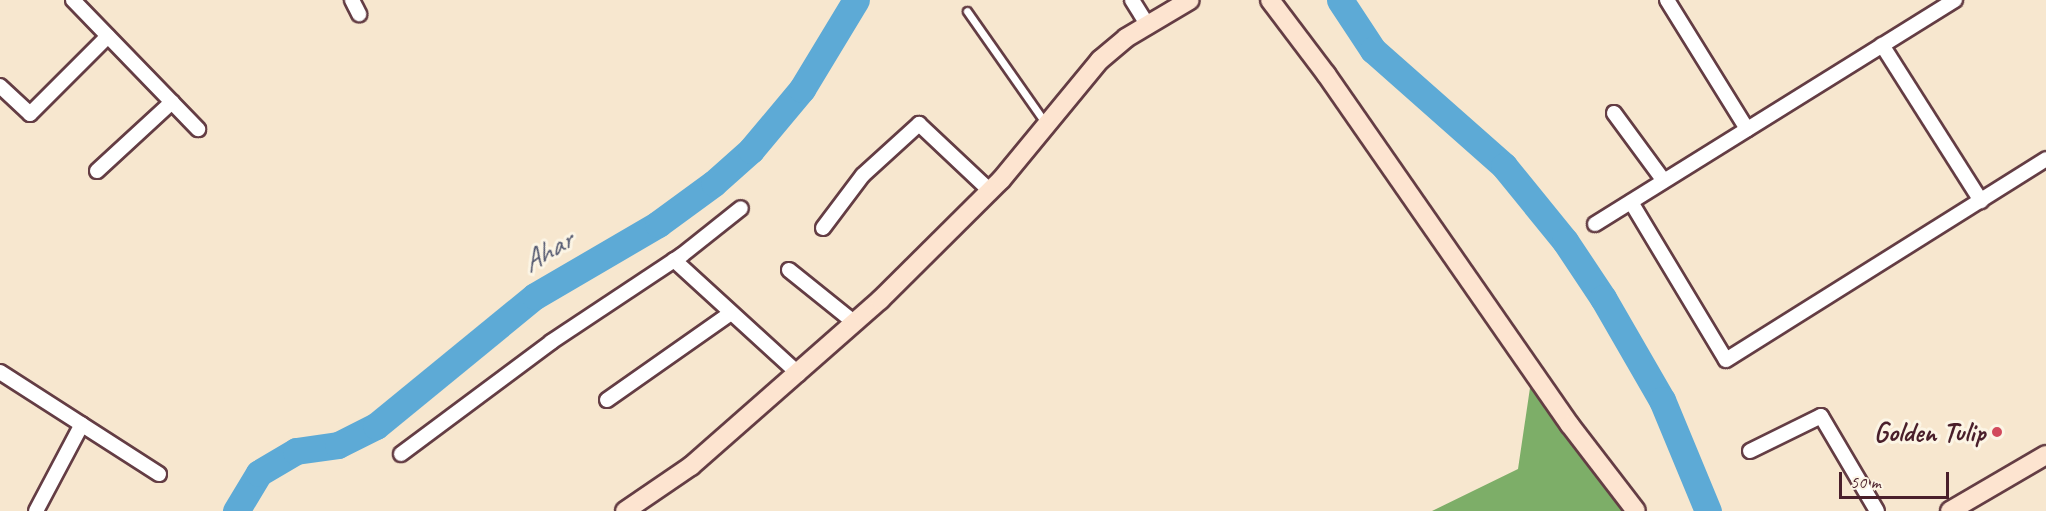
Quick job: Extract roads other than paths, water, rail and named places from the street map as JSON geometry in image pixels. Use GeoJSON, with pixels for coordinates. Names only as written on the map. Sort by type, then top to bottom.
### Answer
{"type":"FeatureCollection","features":[{"type":"Feature","properties":{"kind":"street"},"geometry":{"type":"LineString","coordinates":[[73,0],[198,129]]}},
{"type":"Feature","properties":{"kind":"street"},"geometry":{"type":"LineString","coordinates":[[352,0],[359,14]]}},
{"type":"Feature","properties":{"kind":"street"},"geometry":{"type":"LineString","coordinates":[[1132,0],[1148,26]]}},
{"type":"Feature","properties":{"kind":"street"},"geometry":{"type":"LineString","coordinates":[[625,511],[691,466],[855,323],[990,191],[1100,60],[1190,0]]}},
{"type":"Feature","properties":{"kind":"street"},"geometry":{"type":"LineString","coordinates":[[1270,0],[1326,74],[1570,425],[1636,511]]}},
{"type":"Feature","properties":{"kind":"street"},"geometry":{"type":"LineString","coordinates":[[1667,0],[1747,129]]}},
{"type":"Feature","properties":{"kind":"street"},"geometry":{"type":"LineString","coordinates":[[1595,224],[1955,0]]}},
{"type":"Feature","properties":{"kind":"street"},"geometry":{"type":"LineString","coordinates":[[0,86],[30,114],[108,36]]}},
{"type":"Feature","properties":{"kind":"street"},"geometry":{"type":"LineString","coordinates":[[1882,45],[1981,201]]}},
{"type":"Feature","properties":{"kind":"street"},"geometry":{"type":"LineString","coordinates":[[97,171],[172,102]]}},
{"type":"Feature","properties":{"kind":"street"},"geometry":{"type":"LineString","coordinates":[[1614,113],[1664,181]]}},
{"type":"Feature","properties":{"kind":"street"},"geometry":{"type":"LineString","coordinates":[[824,228],[863,175],[919,123],[990,191]]}},
{"type":"Feature","properties":{"kind":"street"},"geometry":{"type":"LineString","coordinates":[[1631,201],[1726,360],[2046,159]]}},
{"type":"Feature","properties":{"kind":"street"},"geometry":{"type":"LineString","coordinates":[[401,454],[551,342],[674,260],[741,208]]}},
{"type":"Feature","properties":{"kind":"street"},"geometry":{"type":"LineString","coordinates":[[674,260],[799,374]]}},
{"type":"Feature","properties":{"kind":"street"},"geometry":{"type":"LineString","coordinates":[[789,270],[855,323]]}},
{"type":"Feature","properties":{"kind":"street"},"geometry":{"type":"LineString","coordinates":[[607,400],[731,313]]}},
{"type":"Feature","properties":{"kind":"street"},"geometry":{"type":"LineString","coordinates":[[0,372],[159,474]]}},
{"type":"Feature","properties":{"kind":"street"},"geometry":{"type":"LineString","coordinates":[[1750,451],[1821,416],[1877,511]]}},
{"type":"Feature","properties":{"kind":"street"},"geometry":{"type":"LineString","coordinates":[[36,511],[82,424]]}},
{"type":"Feature","properties":{"kind":"street"},"geometry":{"type":"LineString","coordinates":[[1950,511],[2046,455]]}},
{"type":"Feature","properties":{"kind":"lane"},"geometry":{"type":"LineString","coordinates":[[967,11],[1046,124]]}},
{"type":"Feature","properties":{"kind":"waterway","name":"Ahar"},"geometry":{"type":"LineString","coordinates":[[236,511],[259,473],[296,451],[338,445],[376,426],[535,296],[658,224],[714,183],[751,150],[802,89],[856,0]]}},
{"type":"Feature","properties":{"kind":"waterway"},"geometry":{"type":"LineString","coordinates":[[1340,0],[1373,50],[1504,166],[1565,241],[1603,298],[1662,400],[1708,511]]}},
{"type":"Feature","properties":{"kind":"place","name":"Golden Tulip"},"geometry":{"type":"Point","coordinates":[1997,432]}}]}
